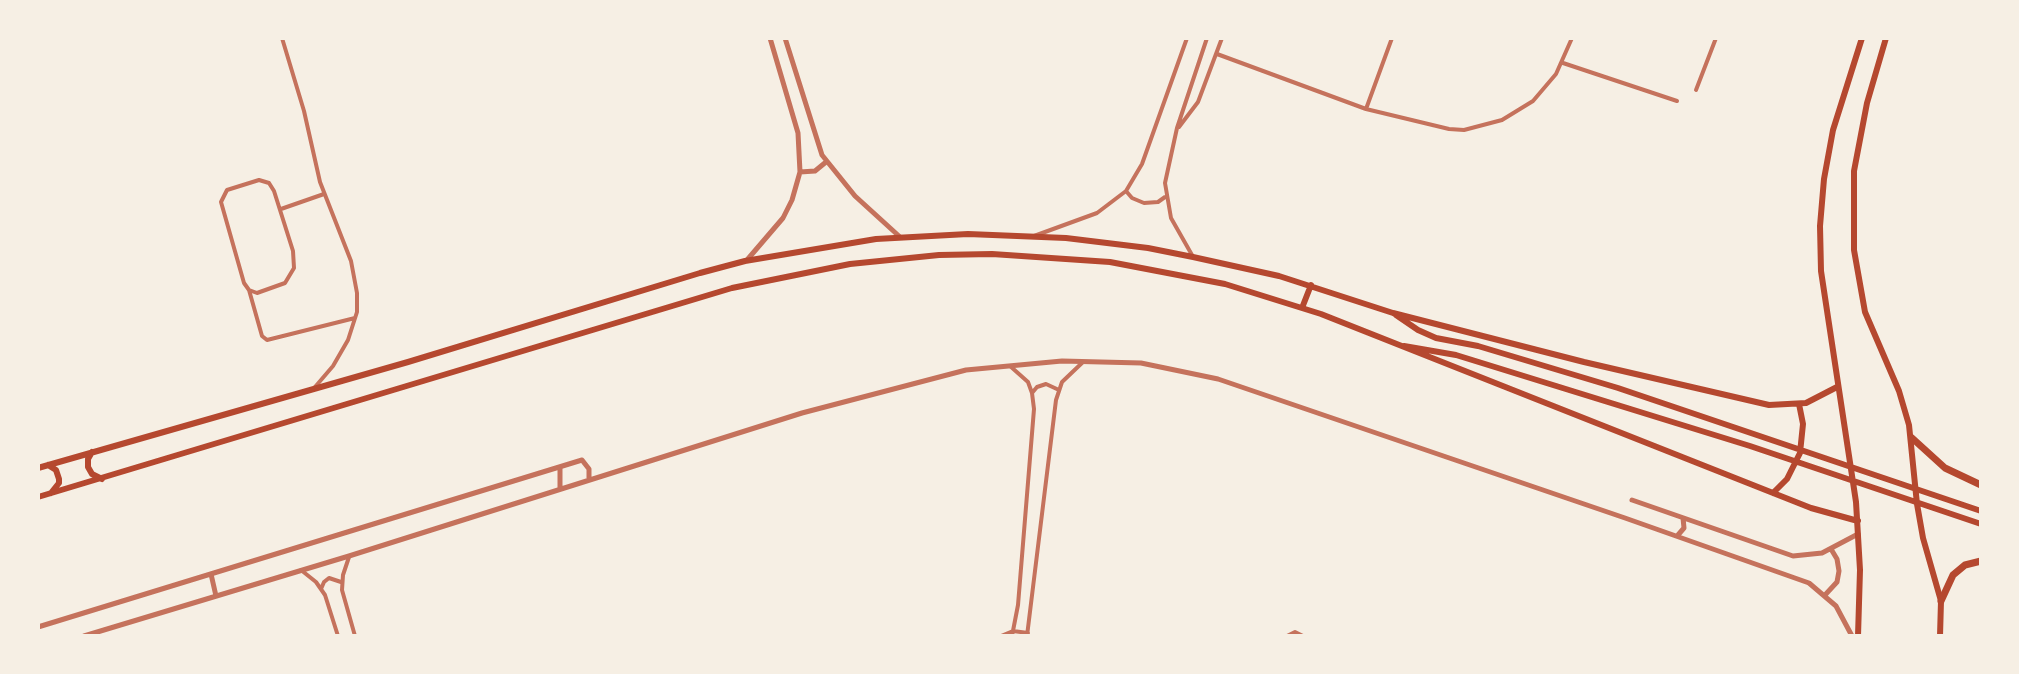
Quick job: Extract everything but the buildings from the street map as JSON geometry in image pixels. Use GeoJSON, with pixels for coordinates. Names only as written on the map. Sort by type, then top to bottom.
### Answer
{"type":"FeatureCollection","features":[{"type":"Feature","properties":{"kind":"highway"},"geometry":{"type":"LineString","coordinates":[[1912,438],[1945,468],[1981,485]]}},
{"type":"Feature","properties":{"kind":"highway"},"geometry":{"type":"LineString","coordinates":[[1941,601],[1947,583],[1957,571],[1981,561]]}},
{"type":"Feature","properties":{"kind":"main road"},"geometry":{"type":"LineString","coordinates":[[1855,636],[1858,521],[1821,271],[1822,203],[1833,130],[1862,38]]}},
{"type":"Feature","properties":{"kind":"main road"},"geometry":{"type":"LineString","coordinates":[[1886,38],[1867,103],[1855,162],[1854,250],[1865,312],[1899,391],[1912,438],[1923,538],[1941,601],[1940,636]]}},
{"type":"Feature","properties":{"kind":"main road"},"geometry":{"type":"LineString","coordinates":[[38,468],[745,261],[840,243],[901,237],[968,234],[1034,236],[1110,242],[1193,257],[1311,285],[1393,313],[1619,371],[1769,405],[1815,400],[1837,387]]}},
{"type":"Feature","properties":{"kind":"main road"},"geometry":{"type":"LineString","coordinates":[[38,497],[732,288],[850,264],[953,255],[1015,254],[1181,274],[1302,308],[1811,508],[1858,521]]}},
{"type":"Feature","properties":{"kind":"main road"},"geometry":{"type":"LineString","coordinates":[[1302,308],[1311,285]]}},
{"type":"Feature","properties":{"kind":"main road"},"geometry":{"type":"LineString","coordinates":[[1393,313],[1436,338],[1478,346],[1618,388],[1981,511]]}},
{"type":"Feature","properties":{"kind":"main road"},"geometry":{"type":"LineString","coordinates":[[1398,346],[1427,348],[1456,355],[1750,446],[1981,524]]}},
{"type":"Feature","properties":{"kind":"main road"},"geometry":{"type":"LineString","coordinates":[[1773,493],[1787,479],[1800,453],[1803,424],[1799,404]]}},
{"type":"Feature","properties":{"kind":"main road"},"geometry":{"type":"LineString","coordinates":[[92,452],[87,463],[90,471],[95,477],[104,479]]}},
{"type":"Feature","properties":{"kind":"main road"},"geometry":{"type":"LineString","coordinates":[[48,465],[56,470],[59,479],[51,493]]}},
{"type":"Feature","properties":{"kind":"street"},"geometry":{"type":"LineString","coordinates":[[282,38],[324,194],[353,270],[358,304],[356,318],[339,358],[313,389]]}},
{"type":"Feature","properties":{"kind":"street"},"geometry":{"type":"LineString","coordinates":[[745,261],[783,218],[800,172],[798,133],[770,38]]}},
{"type":"Feature","properties":{"kind":"street"},"geometry":{"type":"LineString","coordinates":[[785,38],[817,143],[826,162],[863,205],[901,237]]}},
{"type":"Feature","properties":{"kind":"street"},"geometry":{"type":"LineString","coordinates":[[1034,236],[1097,213],[1126,191],[1142,164],[1187,38]]}},
{"type":"Feature","properties":{"kind":"street"},"geometry":{"type":"LineString","coordinates":[[1193,257],[1178,235],[1165,197],[1166,172],[1207,38]]}},
{"type":"Feature","properties":{"kind":"street"},"geometry":{"type":"LineString","coordinates":[[1177,128],[1198,102],[1222,38]]}},
{"type":"Feature","properties":{"kind":"street"},"geometry":{"type":"LineString","coordinates":[[1366,109],[1392,38]]}},
{"type":"Feature","properties":{"kind":"street"},"geometry":{"type":"LineString","coordinates":[[1217,54],[1366,109],[1449,129],[1478,128],[1526,107],[1546,89],[1563,63],[1572,38]]}},
{"type":"Feature","properties":{"kind":"street"},"geometry":{"type":"LineString","coordinates":[[1696,90],[1716,38]]}},
{"type":"Feature","properties":{"kind":"street"},"geometry":{"type":"LineString","coordinates":[[1563,63],[1677,101]]}},
{"type":"Feature","properties":{"kind":"street"},"geometry":{"type":"LineString","coordinates":[[800,172],[815,171],[826,162]]}},
{"type":"Feature","properties":{"kind":"street"},"geometry":{"type":"LineString","coordinates":[[249,290],[257,293],[279,286],[292,274],[293,251],[272,186],[264,181],[231,188],[222,198],[240,270],[262,336],[267,340],[356,318]]}},
{"type":"Feature","properties":{"kind":"street"},"geometry":{"type":"LineString","coordinates":[[1126,191],[1132,198],[1144,203],[1158,202],[1165,197]]}},
{"type":"Feature","properties":{"kind":"street"},"geometry":{"type":"LineString","coordinates":[[280,209],[324,194]]}},
{"type":"Feature","properties":{"kind":"street"},"geometry":{"type":"LineString","coordinates":[[1001,636],[1012,633],[1028,635],[1059,390],[1068,375],[1084,361]]}},
{"type":"Feature","properties":{"kind":"street"},"geometry":{"type":"LineString","coordinates":[[84,636],[802,413],[917,381],[1008,364],[1084,361],[1161,366],[1218,379],[1801,580],[1825,595],[1855,636]]}},
{"type":"Feature","properties":{"kind":"street"},"geometry":{"type":"LineString","coordinates":[[1008,364],[1022,376],[1032,393],[1034,409],[1018,605],[1012,633]]}},
{"type":"Feature","properties":{"kind":"street"},"geometry":{"type":"LineString","coordinates":[[1032,393],[1040,385],[1046,384],[1059,390]]}},
{"type":"Feature","properties":{"kind":"street"},"geometry":{"type":"LineString","coordinates":[[38,627],[582,460],[589,469],[589,479]]}},
{"type":"Feature","properties":{"kind":"street"},"geometry":{"type":"LineString","coordinates":[[560,468],[560,488]]}},
{"type":"Feature","properties":{"kind":"street"},"geometry":{"type":"LineString","coordinates":[[1632,500],[1788,555],[1811,556],[1831,549],[1858,533]]}},
{"type":"Feature","properties":{"kind":"street"},"geometry":{"type":"LineString","coordinates":[[1677,536],[1684,528],[1683,518]]}},
{"type":"Feature","properties":{"kind":"street"},"geometry":{"type":"LineString","coordinates":[[1825,595],[1837,582],[1839,571],[1831,549]]}},
{"type":"Feature","properties":{"kind":"street"},"geometry":{"type":"LineString","coordinates":[[349,556],[342,584],[355,636]]}},
{"type":"Feature","properties":{"kind":"street"},"geometry":{"type":"LineString","coordinates":[[301,570],[321,589],[338,636]]}},
{"type":"Feature","properties":{"kind":"street"},"geometry":{"type":"LineString","coordinates":[[211,574],[216,596]]}},
{"type":"Feature","properties":{"kind":"street"},"geometry":{"type":"LineString","coordinates":[[321,589],[329,578],[335,578],[342,584]]}},
{"type":"Feature","properties":{"kind":"street"},"geometry":{"type":"LineString","coordinates":[[1287,636],[1295,632],[1303,636]]}}]}
